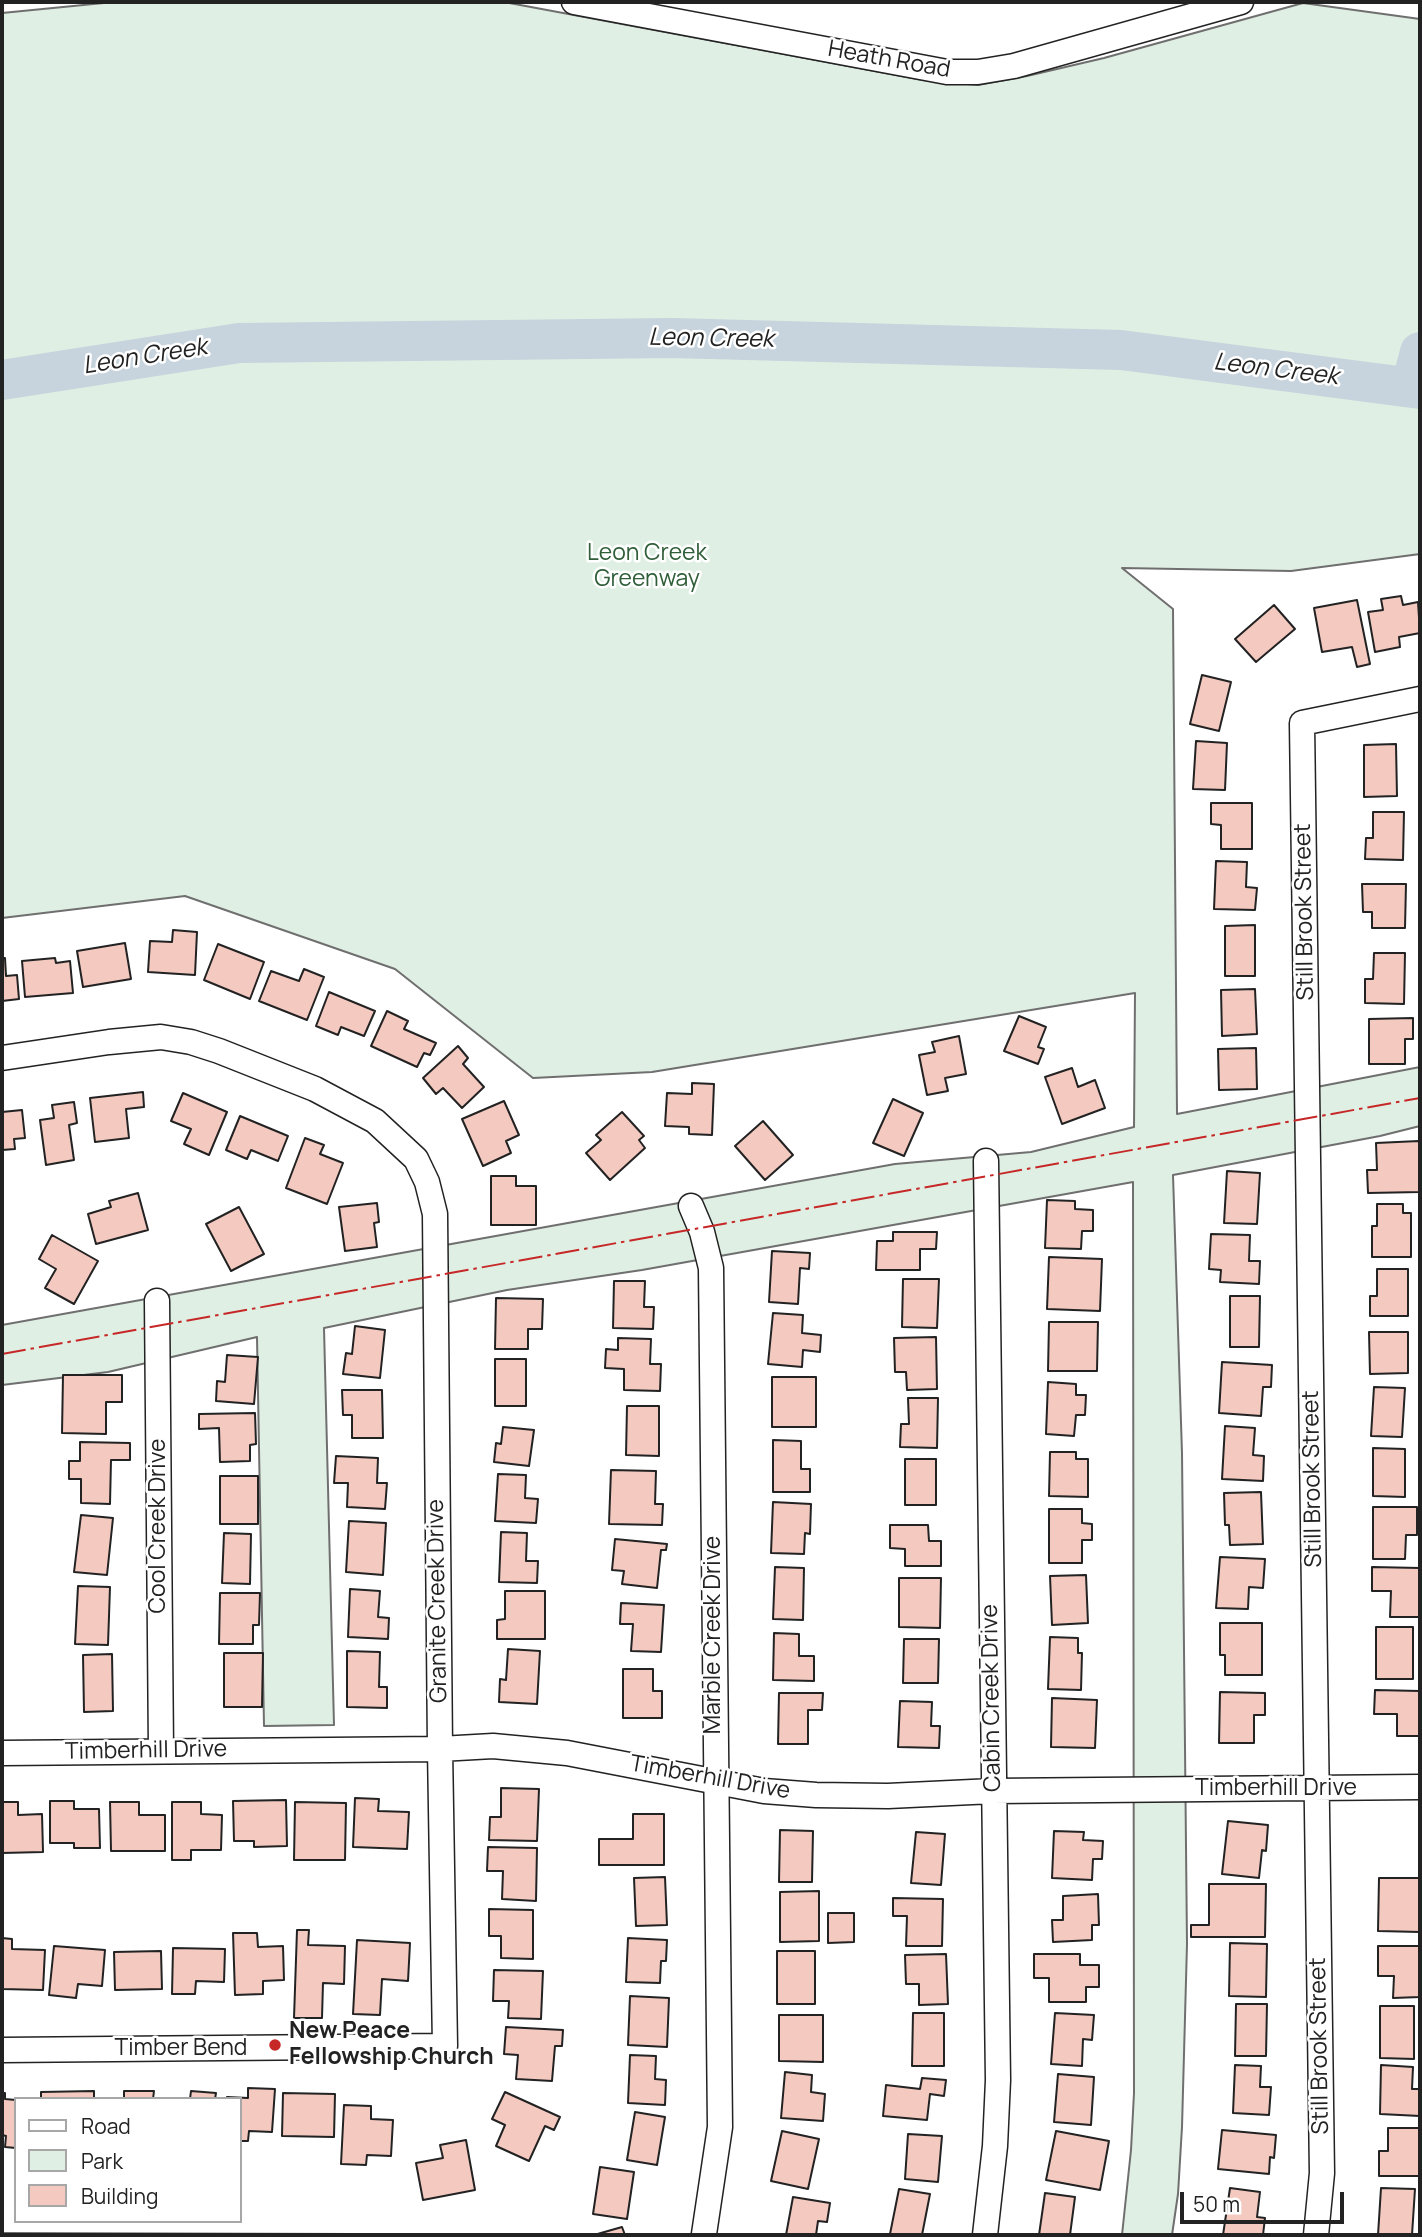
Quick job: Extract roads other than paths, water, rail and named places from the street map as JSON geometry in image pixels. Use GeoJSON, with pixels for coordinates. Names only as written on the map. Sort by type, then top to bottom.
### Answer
{"type":"FeatureCollection","features":[{"type":"Feature","properties":{"kind":"street","name":"Heath Road"},"geometry":{"type":"LineString","coordinates":[[574,2],[947,72],[978,72],[1014,66],[1183,10],[1241,2]]}},
{"type":"Feature","properties":{"kind":"street","name":"Still Brook Street"},"geometry":{"type":"LineString","coordinates":[[1316,2235],[1322,2173],[1302,723],[1420,699]]}},
{"type":"Feature","properties":{"kind":"street","name":"Granite Creek Drive"},"geometry":{"type":"LineString","coordinates":[[2,1058],[161,1037],[191,1042],[315,1089],[375,1121],[416,1159],[428,1182],[435,1214],[445,2046]]}},
{"type":"Feature","properties":{"kind":"street","name":"Cabin Creek Drive"},"geometry":{"type":"LineString","coordinates":[[985,2235],[995,2146],[998,2080],[986,1160]]}},
{"type":"Feature","properties":{"kind":"street","name":"Marble Creek Drive"},"geometry":{"type":"LineString","coordinates":[[691,1206],[702,1232],[711,1268],[720,2127],[704,2234]]}},
{"type":"Feature","properties":{"kind":"street","name":"Cool Creek Drive"},"geometry":{"type":"LineString","coordinates":[[157,1301],[161,1751]]}},
{"type":"Feature","properties":{"kind":"street","name":"Timberhill Drive"},"geometry":{"type":"LineString","coordinates":[[2,1753],[440,1749],[493,1746],[567,1753],[764,1791],[816,1795],[1420,1787]]}},
{"type":"Feature","properties":{"kind":"street","name":"Timber Bend"},"geometry":{"type":"LineString","coordinates":[[2,2050],[445,2046]]}},
{"type":"Feature","properties":{"kind":"waterway","name":"Leon Creek"},"geometry":{"type":"LineString","coordinates":[[2,380],[239,343],[672,338],[1121,350],[1420,389]]}},
{"type":"Feature","properties":{"kind":"waterway"},"geometry":{"type":"LineString","coordinates":[[1411,386],[1420,352]]}},
{"type":"Feature","properties":{"kind":"place","name":"New Peace Fellowship Church"},"geometry":{"type":"Point","coordinates":[275,2045]}},
{"type":"Feature","properties":{"kind":"park label","name":"Leon Creek Greenway"},"geometry":{"type":"Point","coordinates":[647,567]}}]}
